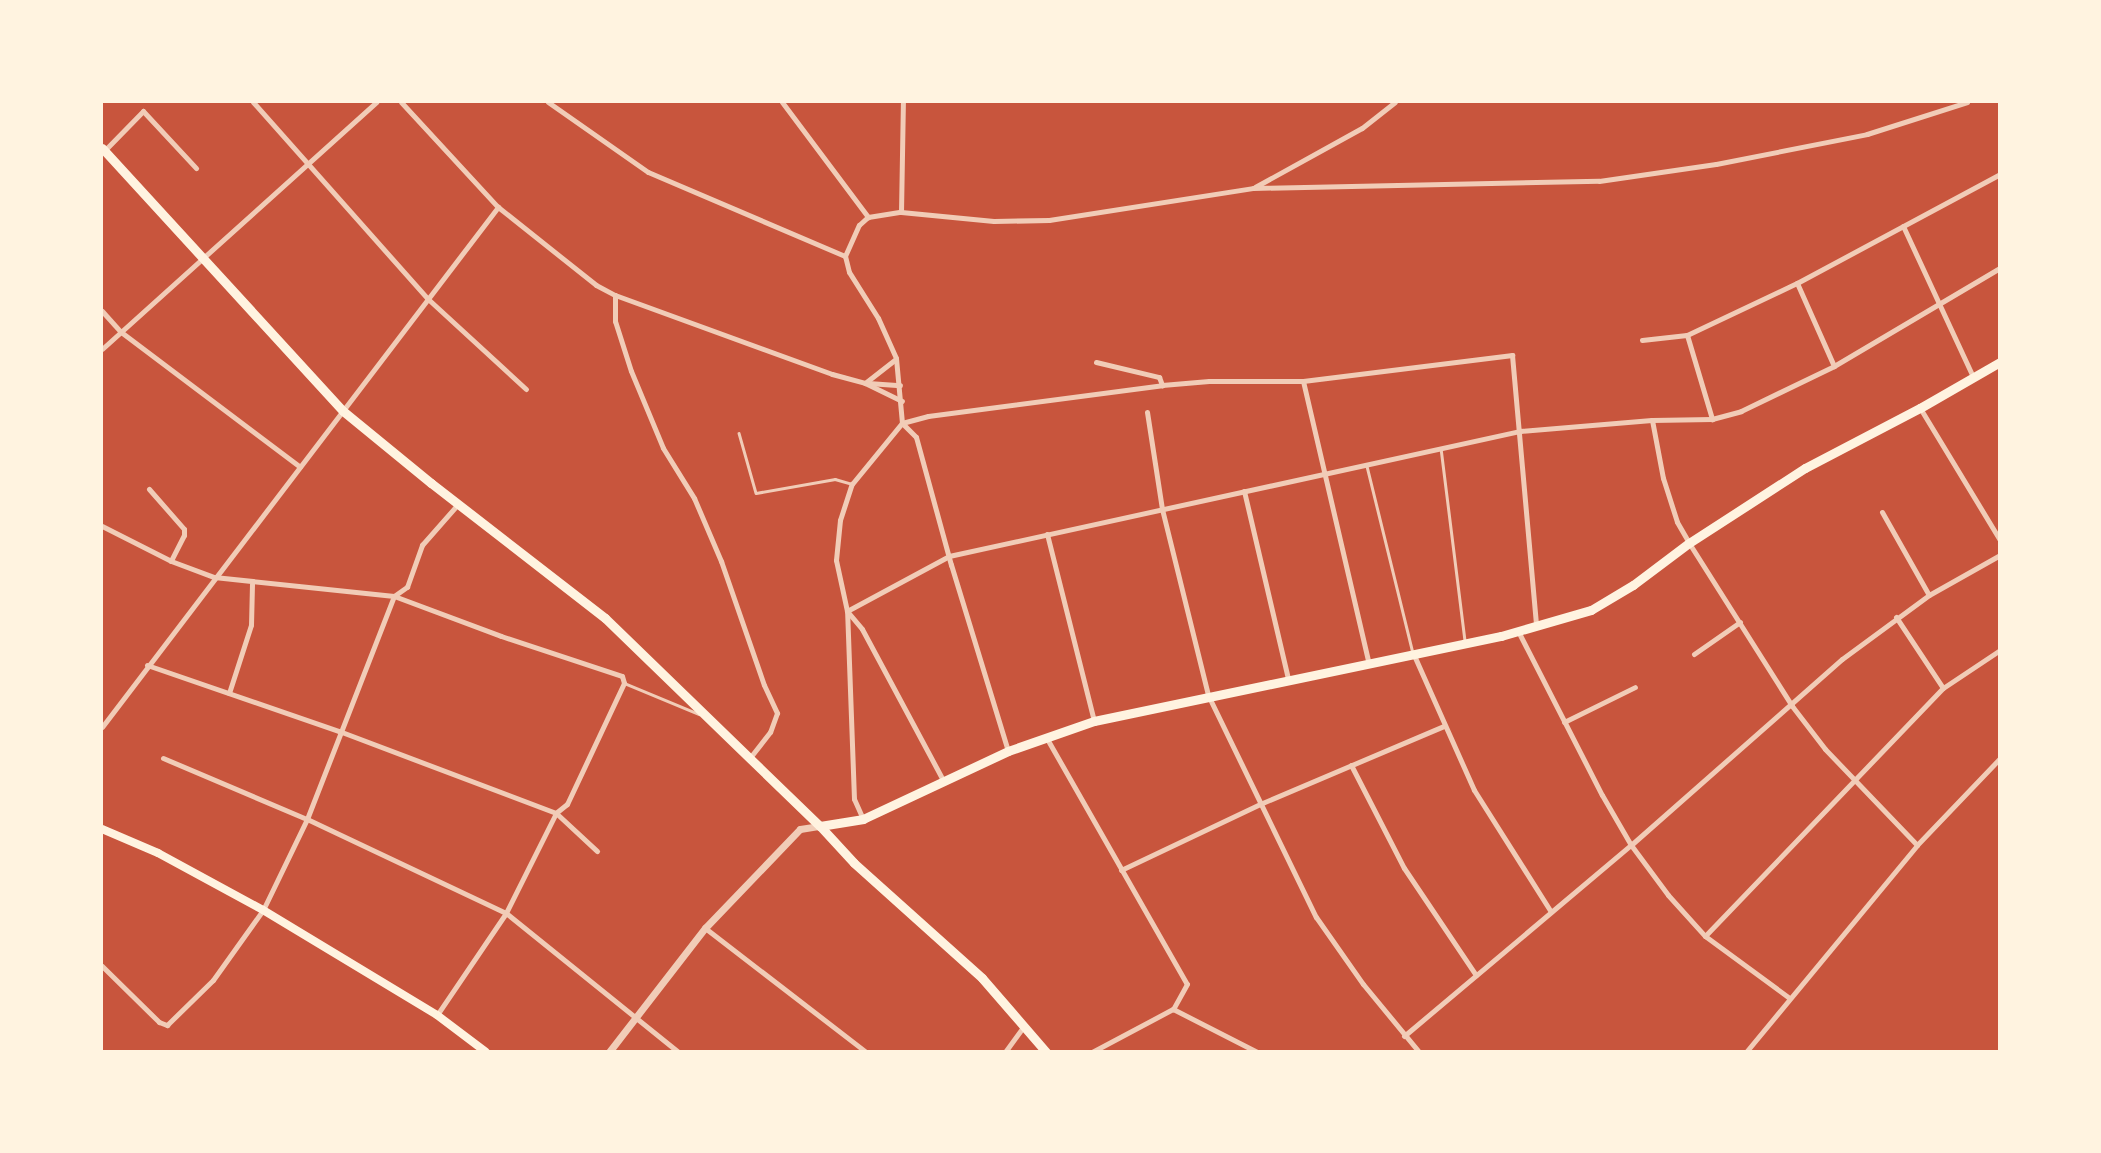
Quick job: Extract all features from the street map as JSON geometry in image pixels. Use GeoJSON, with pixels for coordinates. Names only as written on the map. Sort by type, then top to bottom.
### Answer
{"type":"FeatureCollection","features":[{"type":"Feature","properties":{"kind":"main road"},"geometry":{"type":"LineString","coordinates":[[102,150],[343,411],[605,618],[820,826],[854,863],[982,978],[1025,1024],[1046,1052]]}},
{"type":"Feature","properties":{"kind":"main road"},"geometry":{"type":"LineString","coordinates":[[820,826],[863,819],[1008,751],[1094,722],[1208,695],[1465,643],[1591,610],[1613,598],[1689,543],[1805,468],[1920,408],[2000,362]]}},
{"type":"Feature","properties":{"kind":"main road"},"geometry":{"type":"LineString","coordinates":[[102,829],[158,853],[263,910],[437,1015],[486,1052]]}},
{"type":"Feature","properties":{"kind":"street"},"geometry":{"type":"LineString","coordinates":[[253,102],[307,166],[428,299],[526,389]]}},
{"type":"Feature","properties":{"kind":"street"},"geometry":{"type":"LineString","coordinates":[[102,349],[202,256],[307,166],[376,102]]}},
{"type":"Feature","properties":{"kind":"street"},"geometry":{"type":"LineString","coordinates":[[401,102],[498,207],[596,285],[615,295],[865,383],[902,401]]}},
{"type":"Feature","properties":{"kind":"street"},"geometry":{"type":"LineString","coordinates":[[548,102],[648,172],[845,256]]}},
{"type":"Feature","properties":{"kind":"street"},"geometry":{"type":"LineString","coordinates":[[782,102],[868,217]]}},
{"type":"Feature","properties":{"kind":"street"},"geometry":{"type":"LineString","coordinates":[[901,212],[903,102]]}},
{"type":"Feature","properties":{"kind":"street"},"geometry":{"type":"LineString","coordinates":[[1253,188],[1310,160],[1362,128],[1395,102]]}},
{"type":"Feature","properties":{"kind":"street"},"geometry":{"type":"LineString","coordinates":[[1008,751],[916,437],[902,423],[896,358],[878,318],[849,272],[845,256],[859,225],[868,217],[901,212],[994,221],[1049,220],[1253,188],[1599,181],[1716,163],[1867,134],[1967,102]]}},
{"type":"Feature","properties":{"kind":"street"},"geometry":{"type":"LineString","coordinates":[[102,150],[143,111],[196,168]]}},
{"type":"Feature","properties":{"kind":"street"},"geometry":{"type":"LineString","coordinates":[[1642,341],[1686,335],[1797,284],[2000,174]]}},
{"type":"Feature","properties":{"kind":"street"},"geometry":{"type":"LineString","coordinates":[[102,727],[498,207]]}},
{"type":"Feature","properties":{"kind":"street"},"geometry":{"type":"LineString","coordinates":[[1903,226],[1973,377]]}},
{"type":"Feature","properties":{"kind":"street"},"geometry":{"type":"LineString","coordinates":[[847,611],[949,556],[1047,534],[1441,446],[1520,431],[1652,420],[1712,419],[1741,411],[1834,366],[2000,268]]}},
{"type":"Feature","properties":{"kind":"street"},"geometry":{"type":"LineString","coordinates":[[1797,284],[1834,366]]}},
{"type":"Feature","properties":{"kind":"street"},"geometry":{"type":"LineString","coordinates":[[615,295],[615,321],[631,371],[663,448],[694,498],[721,561],[764,685],[778,713],[770,733],[750,759]]}},
{"type":"Feature","properties":{"kind":"street"},"geometry":{"type":"LineString","coordinates":[[102,311],[121,331],[300,467]]}},
{"type":"Feature","properties":{"kind":"street"},"geometry":{"type":"LineString","coordinates":[[1686,335],[1712,419]]}},
{"type":"Feature","properties":{"kind":"street"},"geometry":{"type":"LineString","coordinates":[[863,819],[854,799],[847,611],[836,560],[840,520],[852,484],[902,423],[928,416],[1162,385],[1209,381],[1303,381],[1512,355],[1536,626]]}},
{"type":"Feature","properties":{"kind":"street"},"geometry":{"type":"LineString","coordinates":[[865,383],[896,358]]}},
{"type":"Feature","properties":{"kind":"street"},"geometry":{"type":"LineString","coordinates":[[1097,362],[1160,377],[1162,385]]}},
{"type":"Feature","properties":{"kind":"street"},"geometry":{"type":"LineString","coordinates":[[1303,381],[1369,664]]}},
{"type":"Feature","properties":{"kind":"street"},"geometry":{"type":"LineString","coordinates":[[865,383],[900,385]]}},
{"type":"Feature","properties":{"kind":"street"},"geometry":{"type":"LineString","coordinates":[[1920,408],[2000,540]]}},
{"type":"Feature","properties":{"kind":"street"},"geometry":{"type":"LineString","coordinates":[[1147,412],[1162,509],[1208,695],[1316,917],[1404,1036],[1419,1052]]}},
{"type":"Feature","properties":{"kind":"street"},"geometry":{"type":"LineString","coordinates":[[1652,420],[1663,478],[1677,522],[1689,543],[1792,706],[1853,779],[1917,845]]}},
{"type":"Feature","properties":{"kind":"street"},"geometry":{"type":"LineString","coordinates":[[149,489],[184,529],[184,536],[172,561]]}},
{"type":"Feature","properties":{"kind":"street"},"geometry":{"type":"LineString","coordinates":[[1244,491],[1288,680]]}},
{"type":"Feature","properties":{"kind":"street"},"geometry":{"type":"LineString","coordinates":[[102,966],[159,1022],[167,1025],[213,980],[263,910],[307,819],[339,731],[394,596],[407,587],[422,545],[458,504]]}},
{"type":"Feature","properties":{"kind":"street"},"geometry":{"type":"LineString","coordinates":[[1882,512],[1929,595]]}},
{"type":"Feature","properties":{"kind":"street"},"geometry":{"type":"LineString","coordinates":[[102,526],[172,561],[214,577],[394,596],[501,636],[622,676],[624,683],[567,804],[556,813],[506,913],[437,1015]]}},
{"type":"Feature","properties":{"kind":"street"},"geometry":{"type":"LineString","coordinates":[[1047,534],[1094,722]]}},
{"type":"Feature","properties":{"kind":"street"},"geometry":{"type":"LineString","coordinates":[[1404,1036],[1631,845],[1792,706],[1842,659],[1929,595],[2000,555]]}},
{"type":"Feature","properties":{"kind":"street"},"geometry":{"type":"LineString","coordinates":[[229,693],[251,625],[253,583]]}},
{"type":"Feature","properties":{"kind":"street"},"geometry":{"type":"LineString","coordinates":[[847,611],[862,629],[943,780]]}},
{"type":"Feature","properties":{"kind":"street"},"geometry":{"type":"LineString","coordinates":[[1896,617],[1943,688]]}},
{"type":"Feature","properties":{"kind":"street"},"geometry":{"type":"LineString","coordinates":[[1694,654],[1740,622]]}},
{"type":"Feature","properties":{"kind":"street"},"geometry":{"type":"LineString","coordinates":[[1518,631],[1631,845],[1668,895],[1705,936],[1788,997]]}},
{"type":"Feature","properties":{"kind":"street"},"geometry":{"type":"LineString","coordinates":[[1705,936],[1943,688],[2000,650]]}},
{"type":"Feature","properties":{"kind":"street"},"geometry":{"type":"LineString","coordinates":[[1413,653],[1444,726],[1488,814],[1551,912]]}},
{"type":"Feature","properties":{"kind":"street"},"geometry":{"type":"LineString","coordinates":[[147,665],[339,731],[556,813],[597,850]]}},
{"type":"Feature","properties":{"kind":"street"},"geometry":{"type":"LineString","coordinates":[[1564,722],[1635,687]]}},
{"type":"Feature","properties":{"kind":"street"},"geometry":{"type":"LineString","coordinates":[[1121,870],[1260,804],[1444,726]]}},
{"type":"Feature","properties":{"kind":"street"},"geometry":{"type":"LineString","coordinates":[[1046,737],[1187,984],[1173,1009],[1092,1052]]}},
{"type":"Feature","properties":{"kind":"street"},"geometry":{"type":"LineString","coordinates":[[163,758],[307,819],[506,913],[678,1052]]}},
{"type":"Feature","properties":{"kind":"street"},"geometry":{"type":"LineString","coordinates":[[1746,1052],[1788,997],[1917,845],[2000,758]]}},
{"type":"Feature","properties":{"kind":"street"},"geometry":{"type":"LineString","coordinates":[[1350,765],[1404,868],[1476,975]]}},
{"type":"Feature","properties":{"kind":"street"},"geometry":{"type":"LineString","coordinates":[[609,1052],[705,928],[800,828],[820,826]]}},
{"type":"Feature","properties":{"kind":"street"},"geometry":{"type":"LineString","coordinates":[[705,928],[866,1052]]}},
{"type":"Feature","properties":{"kind":"street"},"geometry":{"type":"LineString","coordinates":[[1173,1009],[1257,1052]]}},
{"type":"Feature","properties":{"kind":"street"},"geometry":{"type":"LineString","coordinates":[[1005,1052],[1025,1024]]}},
{"type":"Feature","properties":{"kind":"lane"},"geometry":{"type":"LineString","coordinates":[[739,433],[756,493],[835,479],[852,484]]}},
{"type":"Feature","properties":{"kind":"lane"},"geometry":{"type":"LineString","coordinates":[[1441,446],[1465,643]]}},
{"type":"Feature","properties":{"kind":"lane"},"geometry":{"type":"LineString","coordinates":[[1367,463],[1413,653]]}},
{"type":"Feature","properties":{"kind":"lane"},"geometry":{"type":"LineString","coordinates":[[624,683],[706,717]]}}]}
